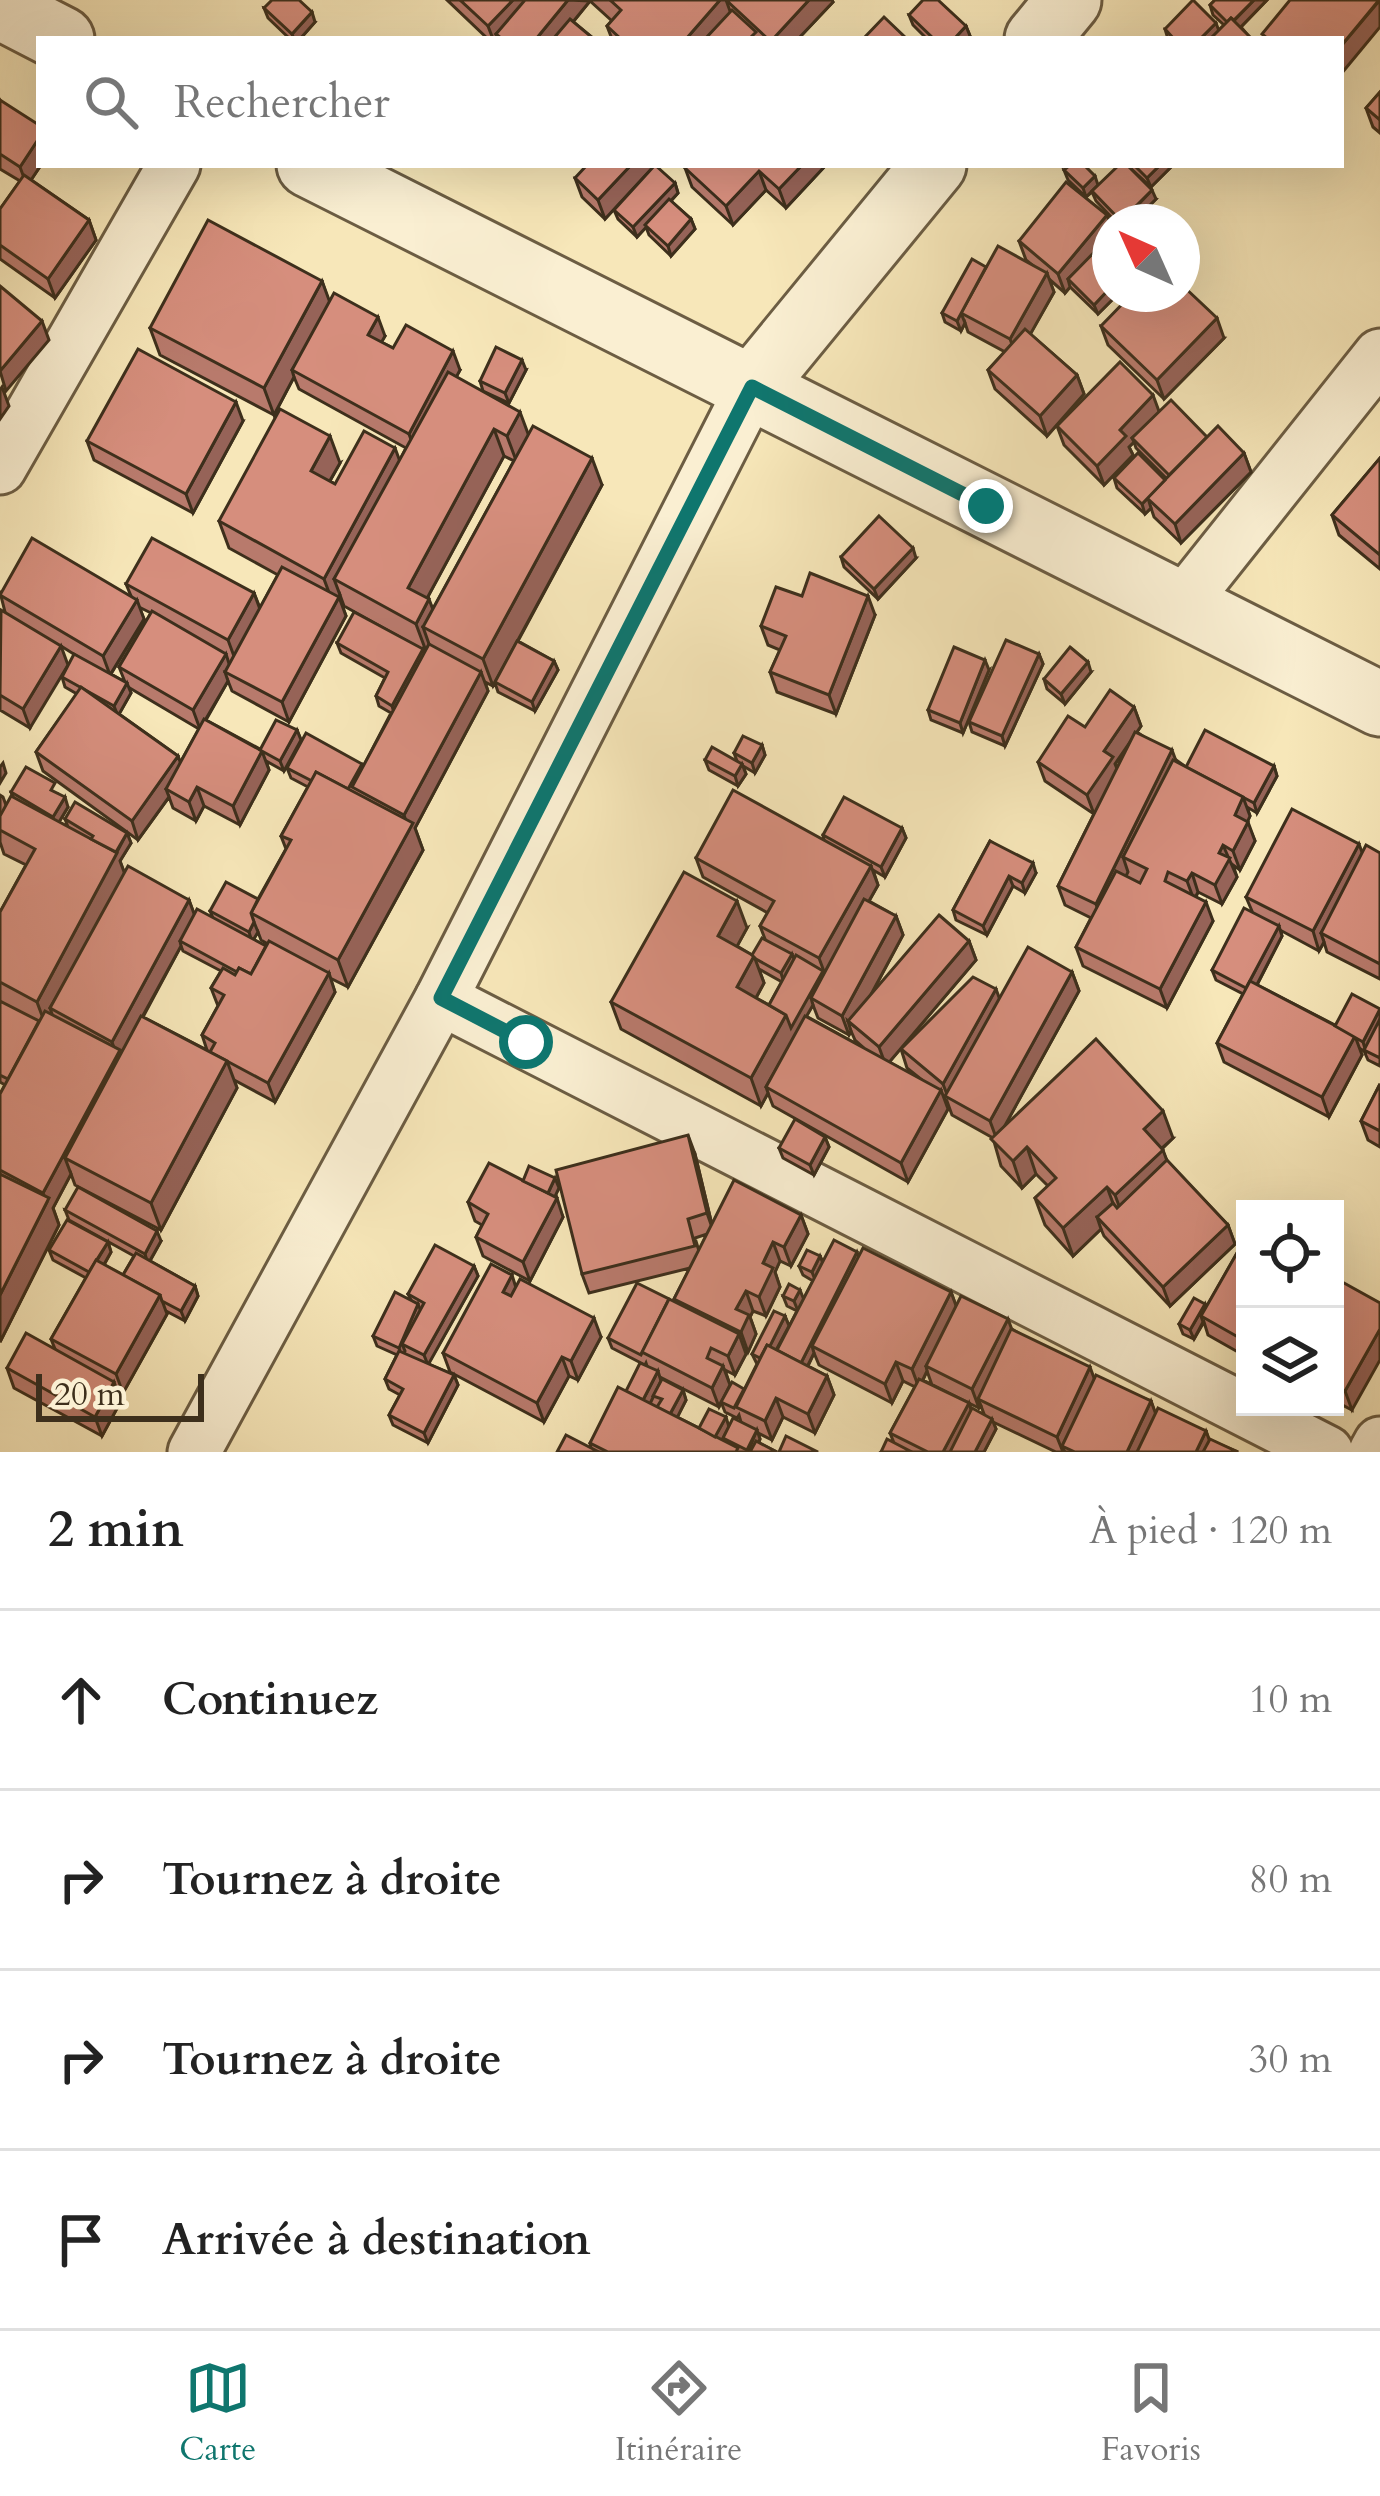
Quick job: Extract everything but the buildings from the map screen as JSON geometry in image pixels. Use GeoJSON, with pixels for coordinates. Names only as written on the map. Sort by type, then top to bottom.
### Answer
{"type":"FeatureCollection","features":[{"type":"Feature","properties":{"kind":"street"},"geometry":{"type":"LineString","coordinates":[[1039,36],[1069,0]]}},
{"type":"Feature","properties":{"kind":"street"},"geometry":{"type":"LineString","coordinates":[[0,7],[56,36]]}},
{"type":"Feature","properties":{"kind":"street"},"geometry":{"type":"LineString","coordinates":[[0,468],[172,168]]}},
{"type":"Feature","properties":{"kind":"street"},"geometry":{"type":"LineString","coordinates":[[314,168],[1380,704]]}},
{"type":"Feature","properties":{"kind":"street"},"geometry":{"type":"LineString","coordinates":[[194,1452],[441,998],[752,387],[932,168]]}},
{"type":"Feature","properties":{"kind":"street"},"geometry":{"type":"LineString","coordinates":[[1181,605],[1380,356]]}},
{"type":"Feature","properties":{"kind":"street"},"geometry":{"type":"LineString","coordinates":[[441,998],[1327,1452]]}},
{"type":"Feature","properties":{"kind":"street"},"geometry":{"type":"LineString","coordinates":[[1376,1452],[1380,1443]]}},
{"type":"Feature","properties":{"kind":"route"},"geometry":{"type":"LineString","coordinates":[[526,1042],[441,998],[752,387],[986,506]]}}]}
